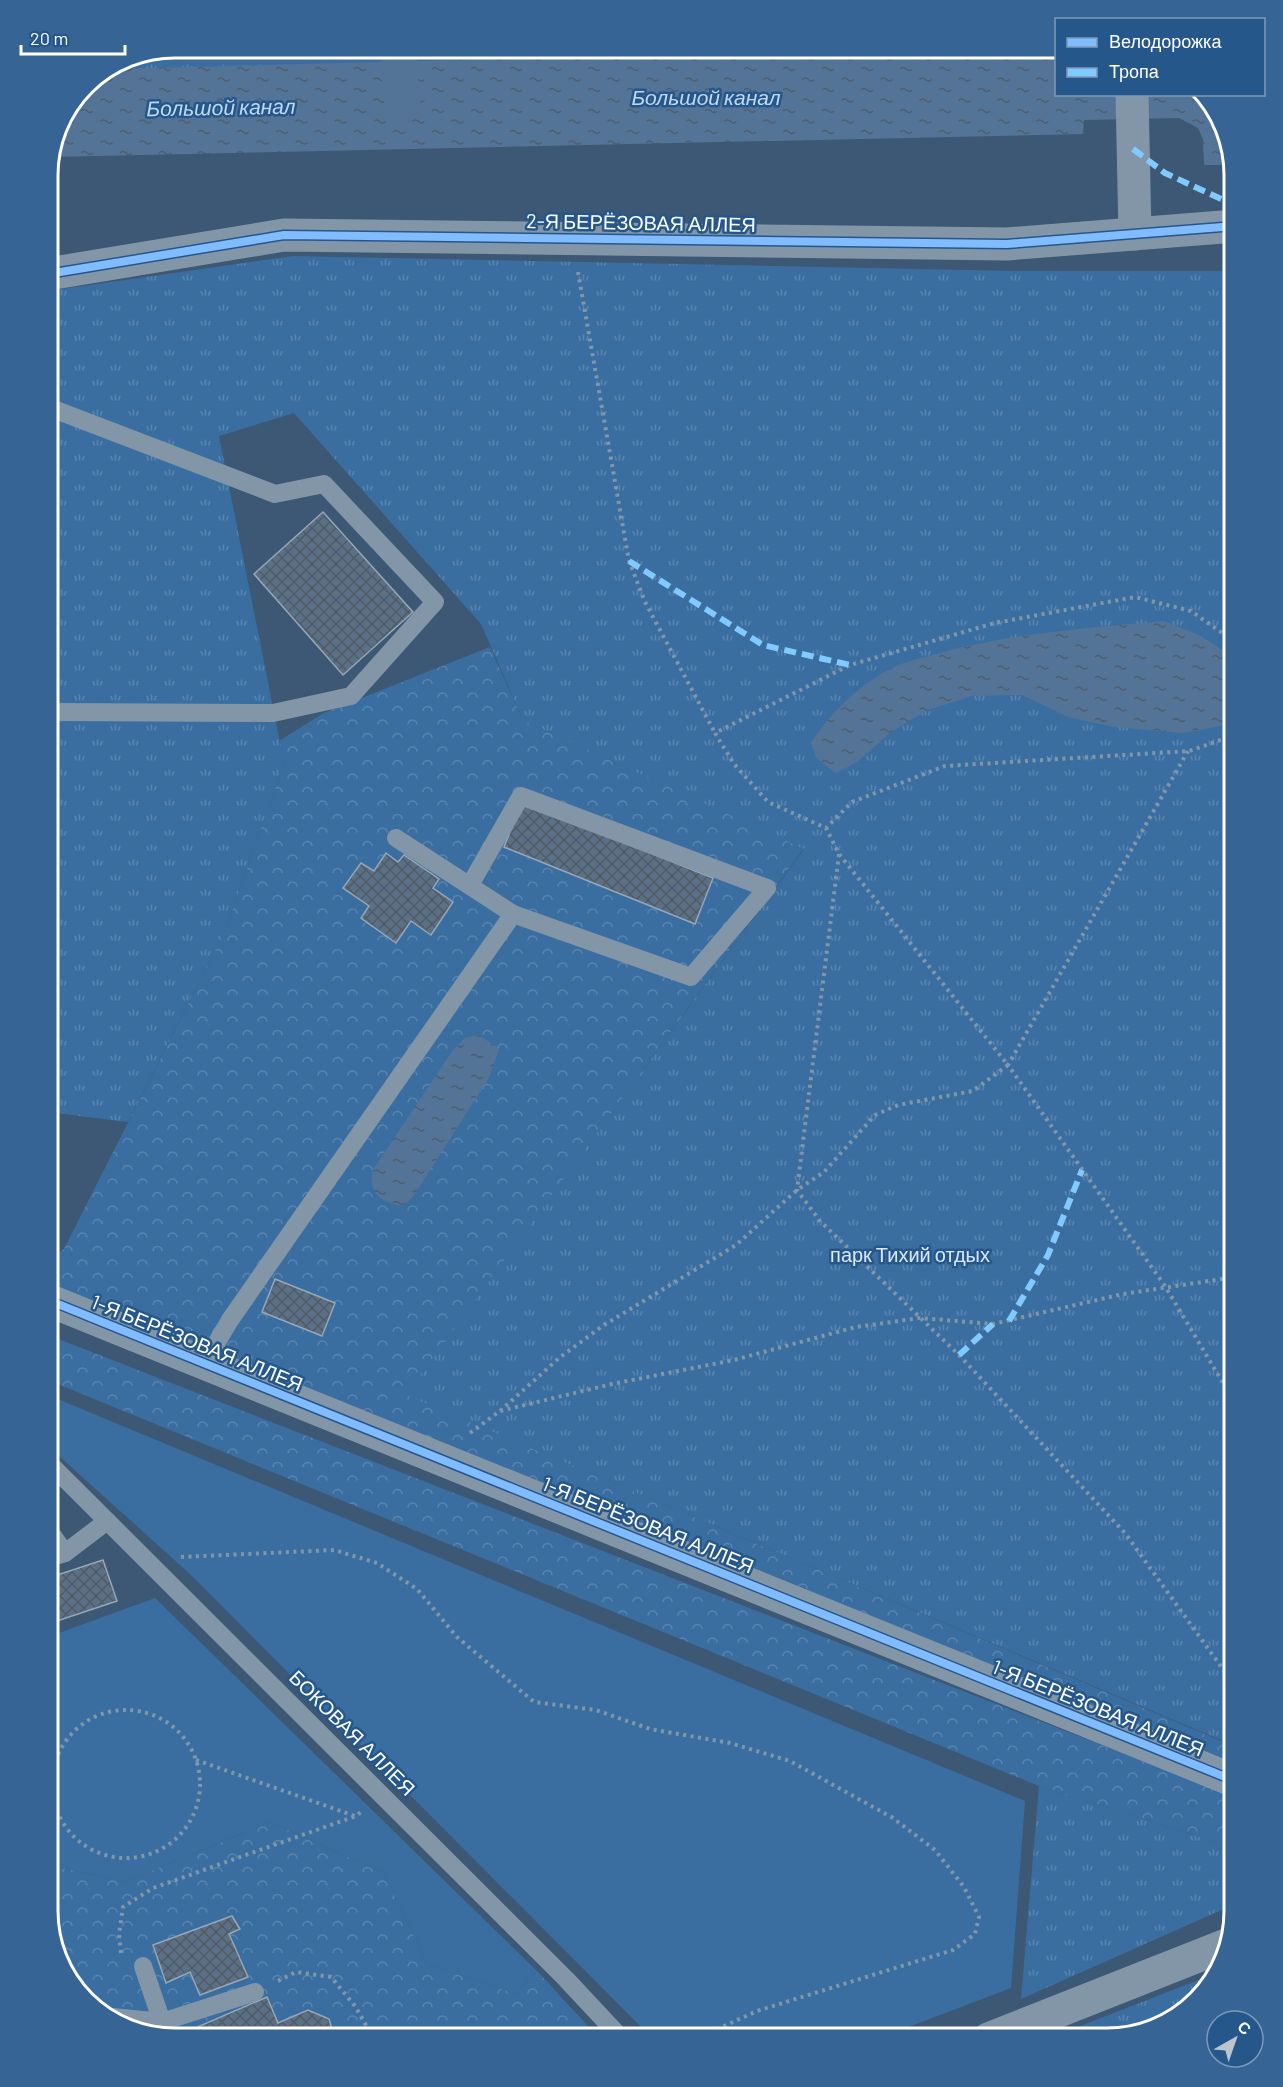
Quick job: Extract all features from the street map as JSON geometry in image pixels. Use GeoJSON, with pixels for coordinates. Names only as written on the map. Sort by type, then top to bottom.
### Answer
{"type":"FeatureCollection","features":[{"type":"Feature","properties":{"kind":"street"},"geometry":{"type":"LineString","coordinates":[[1132,106],[1134,234]]}},
{"type":"Feature","properties":{"kind":"street","name":"2-Я БЕРЁЗОВАЯ АЛЛЕЯ"},"geometry":{"type":"LineString","coordinates":[[59,272],[284,235],[1007,244],[1224,227]]}},
{"type":"Feature","properties":{"kind":"street","name":"1-Я БЕРЁЗОВАЯ АЛЛЕЯ"},"geometry":{"type":"LineString","coordinates":[[58,1304],[1224,1777]]}},
{"type":"Feature","properties":{"kind":"street"},"geometry":{"type":"LineString","coordinates":[[1016,2028],[1219,1948]]}},
{"type":"Feature","properties":{"kind":"lane"},"geometry":{"type":"LineString","coordinates":[[59,411],[274,494],[324,484],[435,602],[351,696],[273,713],[59,712]]}},
{"type":"Feature","properties":{"kind":"lane"},"geometry":{"type":"LineString","coordinates":[[396,838],[513,914],[691,977],[767,888],[520,796],[470,885]]}},
{"type":"Feature","properties":{"kind":"lane"},"geometry":{"type":"LineString","coordinates":[[204,1364],[230,1320],[513,914]]}},
{"type":"Feature","properties":{"kind":"lane","name":"БОКОВАЯ АЛЛЕЯ"},"geometry":{"type":"LineString","coordinates":[[58,1472],[380,1793],[611,2028]]}},
{"type":"Feature","properties":{"kind":"lane"},"geometry":{"type":"LineString","coordinates":[[58,1554],[107,1521]]}},
{"type":"Feature","properties":{"kind":"lane"},"geometry":{"type":"LineString","coordinates":[[143,1966],[162,2022]]}},
{"type":"Feature","properties":{"kind":"lane"},"geometry":{"type":"LineString","coordinates":[[131,2019],[162,2022],[255,1992]]}},
{"type":"Feature","properties":{"kind":"path"},"geometry":{"type":"LineString","coordinates":[[573,238],[629,561],[645,602],[715,733],[734,764],[768,802],[826,828],[839,854],[1008,1065],[1165,1286],[1224,1385]]}},
{"type":"Feature","properties":{"kind":"path"},"geometry":{"type":"LineString","coordinates":[[715,733],[850,665],[995,623],[1135,597],[1191,611],[1224,634]]}},
{"type":"Feature","properties":{"kind":"path"},"geometry":{"type":"LineString","coordinates":[[826,828],[852,802],[945,766],[1189,751],[1224,739]]}},
{"type":"Feature","properties":{"kind":"path"},"geometry":{"type":"LineString","coordinates":[[465,1436],[500,1411],[559,1358],[604,1325],[736,1245],[796,1190],[824,1172],[875,1115],[898,1105],[973,1091],[1008,1065],[1189,751]]}},
{"type":"Feature","properties":{"kind":"path"},"geometry":{"type":"LineString","coordinates":[[839,854],[796,1190],[820,1221],[959,1355],[1125,1533],[1224,1671]]}},
{"type":"Feature","properties":{"kind":"path"},"geometry":{"type":"LineString","coordinates":[[500,1411],[612,1384],[734,1360],[856,1327],[920,1318],[993,1324],[1165,1286],[1224,1278]]}},
{"type":"Feature","properties":{"kind":"path"},"geometry":{"type":"LineString","coordinates":[[145,1558],[334,1550],[377,1563],[417,1589],[457,1637],[534,1702],[596,1710],[650,1729],[730,1743],[790,1761],[893,1818],[935,1850],[964,1887],[979,1917],[975,1934],[952,1950],[757,2011],[720,2028]]}},
{"type":"Feature","properties":{"kind":"path"},"geometry":{"type":"LineString","coordinates":[[58,1755],[61,1747],[76,1728],[97,1716],[120,1710],[145,1712],[167,1722],[184,1739],[196,1760],[200,1784],[196,1809],[184,1830],[166,1847],[143,1857],[118,1858],[94,1852],[74,1838],[58,1815]]}},
{"type":"Feature","properties":{"kind":"path"},"geometry":{"type":"LineString","coordinates":[[196,1760],[356,1816]]}},
{"type":"Feature","properties":{"kind":"path"},"geometry":{"type":"LineString","coordinates":[[143,1966],[122,1965],[119,1934],[123,1907],[153,1888],[356,1816],[380,1793]]}},
{"type":"Feature","properties":{"kind":"path"},"geometry":{"type":"LineString","coordinates":[[255,1992],[296,1972],[331,1977],[355,2006],[368,2028]]}},
{"type":"Feature","properties":{"kind":"green space"},"geometry":{"type":"Polygon","coordinates":[[[167,59],[560,59],[128,69],[145,62],[167,59]]]}},
{"type":"Feature","properties":{"kind":"green space","name":"парк Тихий отдых"},"geometry":{"type":"Polygon","coordinates":[[[293,256],[1014,271],[1224,271],[1224,1741],[406,1395],[804,849],[523,720],[481,624],[294,413],[219,436],[284,763],[224,933],[128,1122],[58,1113],[59,289],[293,256]]]}},
{"type":"Feature","properties":{"kind":"green space"},"geometry":{"type":"Polygon","coordinates":[[[490,647],[523,720],[804,848],[407,1395],[1224,1742],[1224,1764],[58,1287],[58,1253],[64,1249],[224,933],[284,763],[279,741],[324,713],[490,647]]]}},
{"type":"Feature","properties":{"kind":"green space"},"geometry":{"type":"Polygon","coordinates":[[[58,1339],[1224,1793],[1224,1845],[1039,1786],[58,1384],[58,1339]]]}},
{"type":"Feature","properties":{"kind":"green space"},"geometry":{"type":"Polygon","coordinates":[[[58,1399],[1025,1801],[1011,1988],[906,2028],[642,2028],[191,1575],[58,1455],[58,1399]]]}},
{"type":"Feature","properties":{"kind":"green space"},"geometry":{"type":"Polygon","coordinates":[[[155,1598],[537,1971],[516,1994],[427,1964],[384,1873],[270,1822],[124,1882],[58,1867],[58,1633],[155,1598]]]}},
{"type":"Feature","properties":{"kind":"green space"},"geometry":{"type":"Polygon","coordinates":[[[1039,1786],[1224,1845],[1224,1909],[1021,1999],[1039,1786]]]}},
{"type":"Feature","properties":{"kind":"green space"},"geometry":{"type":"Polygon","coordinates":[[[270,1822],[384,1873],[427,1964],[516,1994],[537,1971],[590,2028],[167,2028],[138,2022],[110,2009],[98,2000],[78,1977],[65,1949],[58,1912],[58,1867],[124,1882],[270,1822]]]}},
{"type":"Feature","properties":{"kind":"green space"},"geometry":{"type":"Polygon","coordinates":[[[1203,1978],[1173,2009],[1138,2025],[1123,2028],[1075,2028],[1203,1978]]]}},
{"type":"Feature","properties":{"kind":"water","name":"Большой канал"},"geometry":{"type":"Polygon","coordinates":[[[503,59],[1055,59],[1055,96],[1194,96],[1216,130],[1224,165],[1204,165],[1203,139],[1198,128],[1179,118],[1084,120],[1083,134],[60,157],[67,130],[78,110],[98,87],[128,69],[503,59]]]}},
{"type":"Feature","properties":{"kind":"water"},"geometry":{"type":"Polygon","coordinates":[[[1164,621],[1199,635],[1224,651],[1224,725],[1183,733],[1115,727],[1071,718],[1022,695],[972,696],[928,710],[891,732],[857,762],[836,773],[816,758],[811,743],[828,720],[870,681],[898,665],[986,642],[1075,629],[1164,621]]]}},
{"type":"Feature","properties":{"kind":"water"},"geometry":{"type":"Polygon","coordinates":[[[479,1035],[499,1049],[489,1078],[412,1198],[402,1206],[382,1199],[377,1195],[372,1184],[373,1170],[453,1050],[465,1038],[479,1035]]]}},
{"type":"Feature","properties":{"kind":"building"},"geometry":{"type":"Polygon","coordinates":[[[323,512],[413,612],[343,675],[254,574],[323,512]]]}},
{"type":"Feature","properties":{"kind":"building"},"geometry":{"type":"Polygon","coordinates":[[[522,802],[713,878],[695,924],[504,847],[522,802]]]}},
{"type":"Feature","properties":{"kind":"building"},"geometry":{"type":"Polygon","coordinates":[[[386,853],[398,862],[404,855],[439,879],[433,888],[453,902],[431,935],[411,921],[396,943],[361,918],[369,906],[343,888],[361,863],[374,871],[386,853]]]}},
{"type":"Feature","properties":{"kind":"building"},"geometry":{"type":"Polygon","coordinates":[[[275,1279],[335,1303],[322,1336],[262,1312],[275,1279]]]}},
{"type":"Feature","properties":{"kind":"building"},"geometry":{"type":"Polygon","coordinates":[[[103,1560],[117,1601],[58,1621],[58,1575],[103,1560]]]}},
{"type":"Feature","properties":{"kind":"building"},"geometry":{"type":"Polygon","coordinates":[[[232,1916],[240,1929],[229,1934],[248,1977],[200,1995],[190,1972],[166,1983],[153,1945],[232,1916]]]}},
{"type":"Feature","properties":{"kind":"building"},"geometry":{"type":"Polygon","coordinates":[[[267,1997],[278,2023],[308,2010],[329,2019],[332,2028],[195,2028],[267,1997]]]}},
{"type":"Feature","properties":{"kind":"waterway"},"geometry":{"type":"LineString","coordinates":[[399,59],[402,102]]}},
{"type":"Feature","properties":{"kind":"marked path"},"geometry":{"type":"LineString","coordinates":[[1133,149],[1165,173],[1224,200]]}},
{"type":"Feature","properties":{"kind":"marked path"},"geometry":{"type":"LineString","coordinates":[[629,561],[763,645],[850,665]]}},
{"type":"Feature","properties":{"kind":"marked path"},"geometry":{"type":"LineString","coordinates":[[1009,1321],[1048,1255],[1082,1170]]}},
{"type":"Feature","properties":{"kind":"marked path"},"geometry":{"type":"LineString","coordinates":[[959,1355],[993,1324]]}},
{"type":"Feature","properties":{"kind":"cycle path"},"geometry":{"type":"LineString","coordinates":[[59,272],[284,235],[1007,244],[1224,227]]}},
{"type":"Feature","properties":{"kind":"cycle path"},"geometry":{"type":"LineString","coordinates":[[58,1304],[1224,1777]]}}]}
